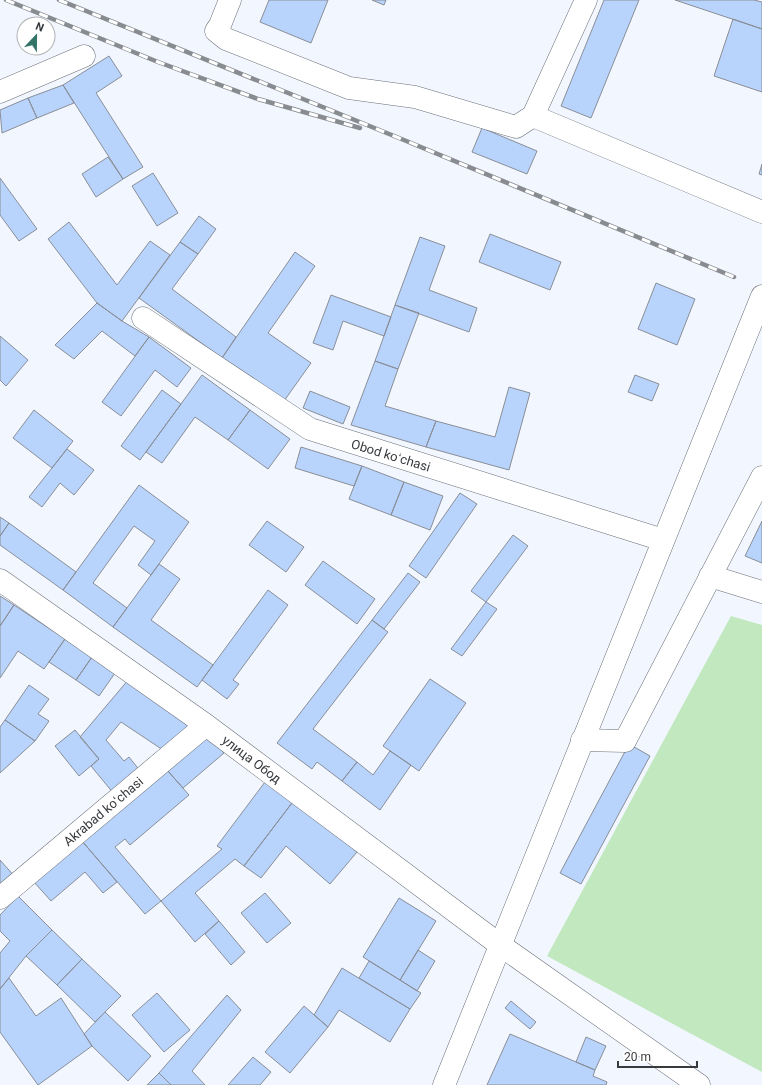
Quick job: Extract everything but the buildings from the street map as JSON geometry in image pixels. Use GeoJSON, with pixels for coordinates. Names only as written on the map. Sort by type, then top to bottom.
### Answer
{"type":"FeatureCollection","features":[{"type":"Feature","properties":{"kind":"street"},"geometry":{"type":"LineString","coordinates":[[230,0],[216,31],[226,39],[349,88],[415,97],[516,127],[533,116],[586,0]]}},
{"type":"Feature","properties":{"kind":"street"},"geometry":{"type":"LineString","coordinates":[[0,92],[84,56]]}},
{"type":"Feature","properties":{"kind":"street"},"geometry":{"type":"LineString","coordinates":[[533,116],[762,212]]}},
{"type":"Feature","properties":{"kind":"street"},"geometry":{"type":"LineString","coordinates":[[444,1085],[663,540],[760,306]]}},
{"type":"Feature","properties":{"kind":"street","name":"Obod koʻchasi"},"geometry":{"type":"LineString","coordinates":[[143,318],[310,429],[663,540]]}},
{"type":"Feature","properties":{"kind":"street"},"geometry":{"type":"LineString","coordinates":[[582,740],[625,741],[762,477]]}},
{"type":"Feature","properties":{"kind":"street"},"geometry":{"type":"LineString","coordinates":[[710,576],[762,592]]}},
{"type":"Feature","properties":{"kind":"street","name":"улица Обод"},"geometry":{"type":"LineString","coordinates":[[0,580],[206,725],[500,945],[699,1085]]}},
{"type":"Feature","properties":{"kind":"street","name":"Akrabad koʻchasi"},"geometry":{"type":"LineString","coordinates":[[0,898],[206,725]]}},
{"type":"Feature","properties":{"kind":"green space"},"geometry":{"type":"Polygon","coordinates":[[[731,616],[762,625],[762,1072],[547,956],[731,616]]]}},
{"type":"Feature","properties":{"kind":"railway"},"geometry":{"type":"LineString","coordinates":[[6,0],[158,62],[258,99],[360,128]]}},
{"type":"Feature","properties":{"kind":"railway"},"geometry":{"type":"LineString","coordinates":[[59,0],[399,138],[734,277]]}}]}
